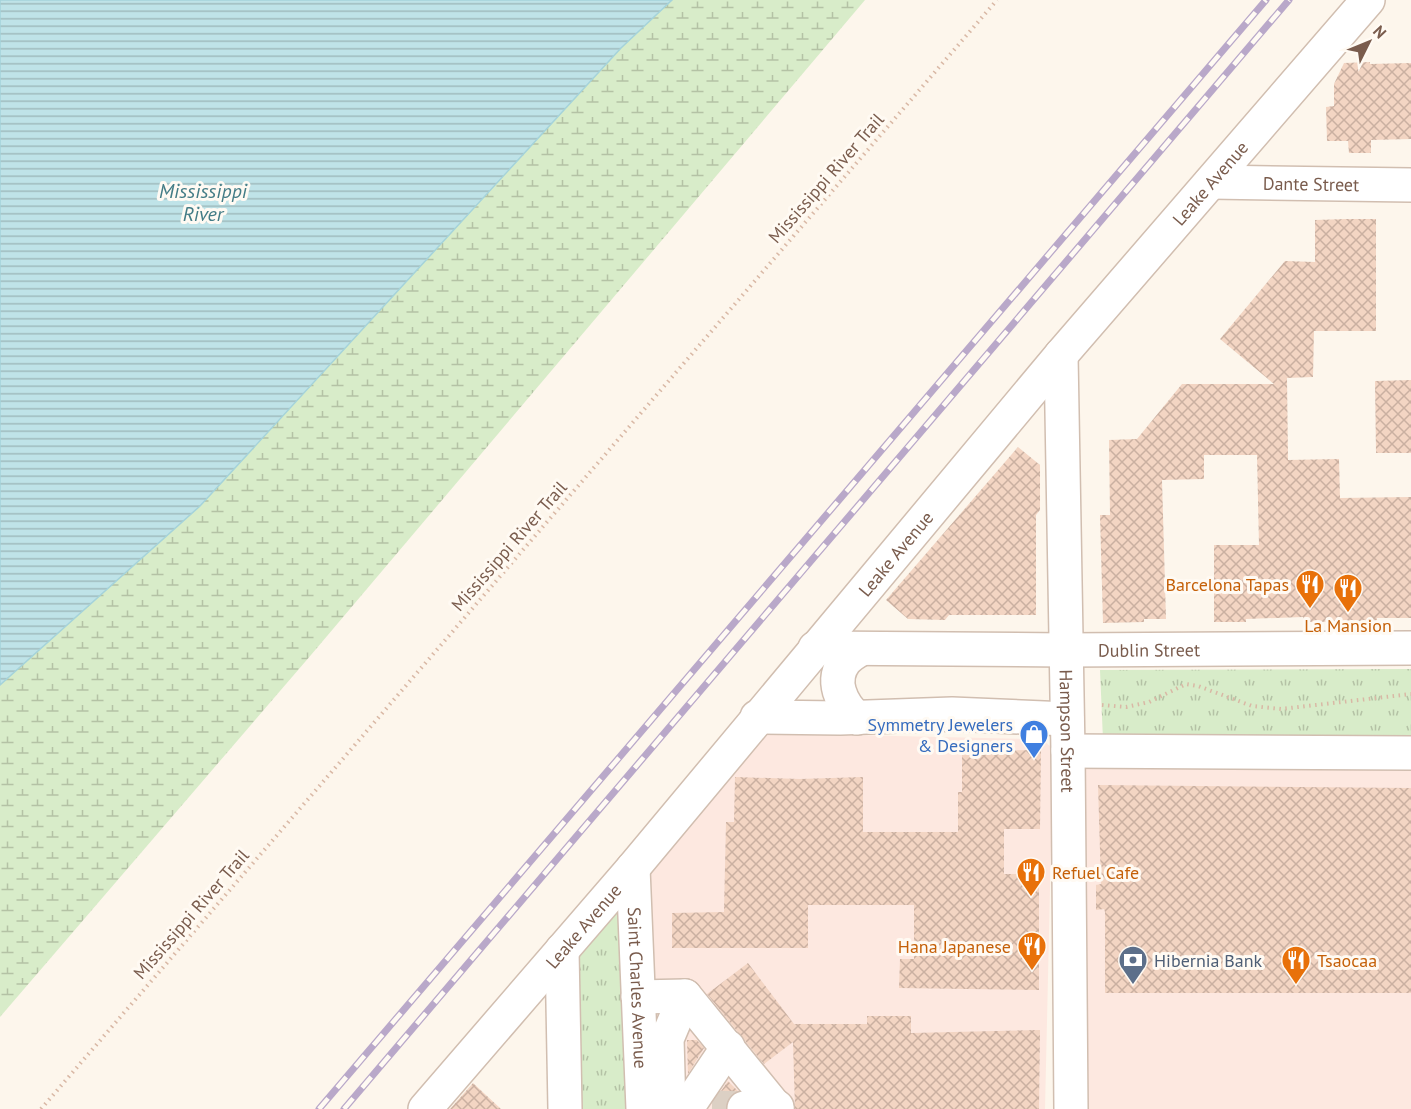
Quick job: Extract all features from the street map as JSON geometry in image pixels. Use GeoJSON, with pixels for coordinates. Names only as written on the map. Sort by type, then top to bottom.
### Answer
{"type":"FeatureCollection","features":[{"type":"Feature","properties":{"kind":"street","name":"Leake Avenue"},"geometry":{"type":"LineString","coordinates":[[425,1109],[633,868],[1061,355],[1368,0]]}},
{"type":"Feature","properties":{"kind":"street","name":"Dante Street"},"geometry":{"type":"LineString","coordinates":[[1210,182],[1411,185]]}},
{"type":"Feature","properties":{"kind":"street","name":"Hampson Street"},"geometry":{"type":"LineString","coordinates":[[1061,355],[1071,1109]]}},
{"type":"Feature","properties":{"kind":"street","name":"Dublin Street"},"geometry":{"type":"LineString","coordinates":[[815,648],[1065,650],[1411,648]]}},
{"type":"Feature","properties":{"kind":"street"},"geometry":{"type":"LineString","coordinates":[[857,718],[846,708],[839,692],[838,677],[845,661],[861,649]]}},
{"type":"Feature","properties":{"kind":"street"},"geometry":{"type":"LineString","coordinates":[[758,717],[857,718],[952,714],[1067,719]]}},
{"type":"Feature","properties":{"kind":"street"},"geometry":{"type":"LineString","coordinates":[[1068,751],[1411,753]]}},
{"type":"Feature","properties":{"kind":"street","name":"Saint Charles Avenue"},"geometry":{"type":"LineString","coordinates":[[633,868],[643,1109]]}},
{"type":"Feature","properties":{"kind":"street"},"geometry":{"type":"LineString","coordinates":[[562,950],[565,1109]]}},
{"type":"Feature","properties":{"kind":"street"},"geometry":{"type":"LineString","coordinates":[[639,997],[686,996]]}},
{"type":"Feature","properties":{"kind":"street"},"geometry":{"type":"LineString","coordinates":[[686,996],[777,1108]]}},
{"type":"Feature","properties":{"kind":"street"},"geometry":{"type":"LineString","coordinates":[[686,996],[667,1039],[694,1108]]}},
{"type":"Feature","properties":{"kind":"street"},"geometry":{"type":"LineString","coordinates":[[694,1108],[728,1047]]}},
{"type":"Feature","properties":{"kind":"street"},"geometry":{"type":"LineString","coordinates":[[694,1108],[777,1108]]}},
{"type":"Feature","properties":{"kind":"path","name":"Mississippi River Trail"},"geometry":{"type":"LineString","coordinates":[[41,1109],[997,0]]}},
{"type":"Feature","properties":{"kind":"path"},"geometry":{"type":"LineString","coordinates":[[1102,705],[1126,706],[1149,702],[1186,684],[1198,686],[1252,706],[1281,709],[1411,694]]}},
{"type":"Feature","properties":{"kind":"shaded area"},"geometry":{"type":"Polygon","coordinates":[[[758,733],[1033,739],[1043,740],[1051,747],[1053,757],[1045,1109],[652,1109],[649,874],[758,733]]]}},
{"type":"Feature","properties":{"kind":"shaded area"},"geometry":{"type":"Polygon","coordinates":[[[1411,745],[1411,1109],[1071,1109],[1075,766],[1411,745]]]}},
{"type":"Feature","properties":{"kind":"green space"},"geometry":{"type":"Polygon","coordinates":[[[655,0],[865,0],[311,655],[0,1017],[0,652],[655,0]]]}},
{"type":"Feature","properties":{"kind":"green space"},"geometry":{"type":"Polygon","coordinates":[[[1411,669],[1411,738],[1103,740],[1100,670],[1411,669]]]}},
{"type":"Feature","properties":{"kind":"green space"},"geometry":{"type":"Polygon","coordinates":[[[620,908],[635,1109],[571,1109],[567,965],[620,908]]]}},
{"type":"Feature","properties":{"kind":"water","name":"Mississippi River"},"geometry":{"type":"Polygon","coordinates":[[[0,0],[672,0],[621,48],[200,506],[0,685],[0,0]]]}},
{"type":"Feature","properties":{"kind":"building"},"geometry":{"type":"Polygon","coordinates":[[[1370,62],[1370,64],[1411,63],[1411,139],[1371,140],[1371,153],[1349,153],[1348,141],[1327,141],[1326,107],[1334,106],[1334,84],[1344,63],[1370,62]]]}},
{"type":"Feature","properties":{"kind":"building"},"geometry":{"type":"Polygon","coordinates":[[[1376,219],[1376,331],[1314,331],[1313,377],[1287,378],[1288,460],[1339,459],[1340,498],[1411,497],[1411,618],[1377,618],[1377,622],[1303,622],[1303,617],[1214,622],[1214,545],[1259,545],[1257,455],[1204,455],[1204,479],[1162,480],[1166,619],[1103,623],[1100,515],[1110,515],[1109,440],[1137,439],[1182,384],[1274,384],[1220,339],[1285,261],[1315,262],[1315,220],[1376,219]]]}},
{"type":"Feature","properties":{"kind":"building"},"geometry":{"type":"Polygon","coordinates":[[[1411,380],[1411,453],[1376,453],[1375,381],[1411,380]]]}},
{"type":"Feature","properties":{"kind":"building"},"geometry":{"type":"Polygon","coordinates":[[[1018,447],[1040,465],[1040,510],[1036,515],[1036,615],[949,615],[945,620],[908,619],[886,600],[1018,447]]]}},
{"type":"Feature","properties":{"kind":"building"},"geometry":{"type":"Polygon","coordinates":[[[1041,750],[1040,829],[1004,829],[1004,874],[1039,874],[1039,990],[899,988],[900,959],[914,959],[914,905],[808,905],[808,948],[672,948],[672,913],[724,912],[726,822],[734,822],[735,777],[800,779],[863,777],[863,832],[958,832],[958,792],[962,792],[962,751],[1041,750]]]}},
{"type":"Feature","properties":{"kind":"building"},"geometry":{"type":"Polygon","coordinates":[[[1098,785],[1411,788],[1411,993],[1105,993],[1105,912],[1104,909],[1096,910],[1096,885],[1101,884],[1098,785]]]}},
{"type":"Feature","properties":{"kind":"building"},"geometry":{"type":"Polygon","coordinates":[[[748,963],[794,1024],[867,1024],[867,1016],[911,1016],[911,1033],[1040,1030],[1039,1109],[795,1109],[793,1042],[764,1064],[707,994],[748,963]]]}},
{"type":"Feature","properties":{"kind":"building"},"geometry":{"type":"Polygon","coordinates":[[[687,1040],[697,1040],[704,1048],[688,1074],[687,1040]]]}},
{"type":"Feature","properties":{"kind":"building"},"geometry":{"type":"Polygon","coordinates":[[[728,1081],[738,1091],[728,1099],[725,1109],[712,1109],[712,1104],[728,1081]]]}},
{"type":"Feature","properties":{"kind":"building"},"geometry":{"type":"Polygon","coordinates":[[[473,1083],[501,1109],[450,1109],[473,1083]]]}},
{"type":"Feature","properties":{"kind":"tunnel"},"geometry":{"type":"LineString","coordinates":[[712,1107],[744,1108]]}},
{"type":"Feature","properties":{"kind":"railway"},"geometry":{"type":"LineString","coordinates":[[319,1109],[1266,0]]}},
{"type":"Feature","properties":{"kind":"railway"},"geometry":{"type":"LineString","coordinates":[[344,1109],[1289,0]]}},
{"type":"Feature","properties":{"kind":"place","name":"Barcelona Tapas"},"geometry":{"type":"Point","coordinates":[1310,610]}},
{"type":"Feature","properties":{"kind":"place","name":"La Mansion"},"geometry":{"type":"Point","coordinates":[1348,614]}},
{"type":"Feature","properties":{"kind":"place","name":"Symmetry Jewelers & Designers"},"geometry":{"type":"Point","coordinates":[1034,760]}},
{"type":"Feature","properties":{"kind":"place","name":"Refuel Cafe"},"geometry":{"type":"Point","coordinates":[1031,898]}},
{"type":"Feature","properties":{"kind":"place","name":"Hana Japanese"},"geometry":{"type":"Point","coordinates":[1032,972]}},
{"type":"Feature","properties":{"kind":"place","name":"Hibernia Bank"},"geometry":{"type":"Point","coordinates":[1133,986]}},
{"type":"Feature","properties":{"kind":"place","name":"Tsaocaa"},"geometry":{"type":"Point","coordinates":[1296,986]}}]}
